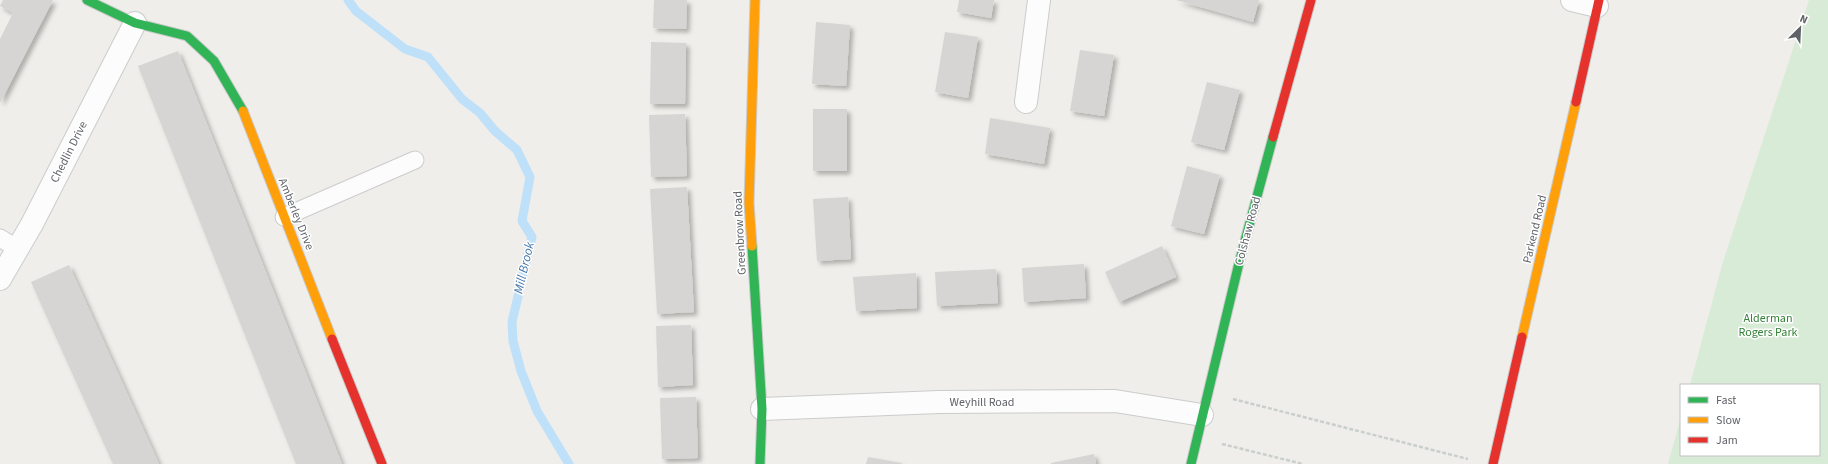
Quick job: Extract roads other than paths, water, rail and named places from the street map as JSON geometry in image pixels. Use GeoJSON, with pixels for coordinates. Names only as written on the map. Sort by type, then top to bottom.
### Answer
{"type":"FeatureCollection","features":[{"type":"Feature","properties":{"kind":"street","name":"Amberley Drive"},"geometry":{"type":"LineString","coordinates":[[87,0],[135,23],[187,36],[214,60],[241,107],[382,464]]}},
{"type":"Feature","properties":{"kind":"street","name":"Greenbrow Road"},"geometry":{"type":"LineString","coordinates":[[755,0],[750,203],[762,409],[760,464]]}},
{"type":"Feature","properties":{"kind":"street"},"geometry":{"type":"LineString","coordinates":[[1026,102],[1039,0]]}},
{"type":"Feature","properties":{"kind":"street","name":"Colshaw Road"},"geometry":{"type":"LineString","coordinates":[[1191,464],[1239,263],[1311,0]]}},
{"type":"Feature","properties":{"kind":"street"},"geometry":{"type":"LineString","coordinates":[[1572,0],[1598,3]]}},
{"type":"Feature","properties":{"kind":"street","name":"Parkend Road"},"geometry":{"type":"LineString","coordinates":[[1493,464],[1598,3]]}},
{"type":"Feature","properties":{"kind":"street","name":"Chedlin Drive"},"geometry":{"type":"LineString","coordinates":[[0,279],[9,243],[135,23]]}},
{"type":"Feature","properties":{"kind":"street","name":"Weyhill Road"},"geometry":{"type":"LineString","coordinates":[[762,409],[939,402],[1115,401],[1202,415]]}},
{"type":"Feature","properties":{"kind":"lane"},"geometry":{"type":"LineString","coordinates":[[284,217],[415,160]]}},
{"type":"Feature","properties":{"kind":"waterway","name":"Mill Brook"},"geometry":{"type":"LineString","coordinates":[[348,0],[356,11],[405,49],[428,57],[462,99],[480,113],[495,131],[517,150],[530,177],[522,221],[532,237],[512,322],[513,341],[521,371],[537,411],[569,464]]}},
{"type":"Feature","properties":{"kind":"park label","name":"Alderman Rogers Park"},"geometry":{"type":"Point","coordinates":[1768,325]}}]}
